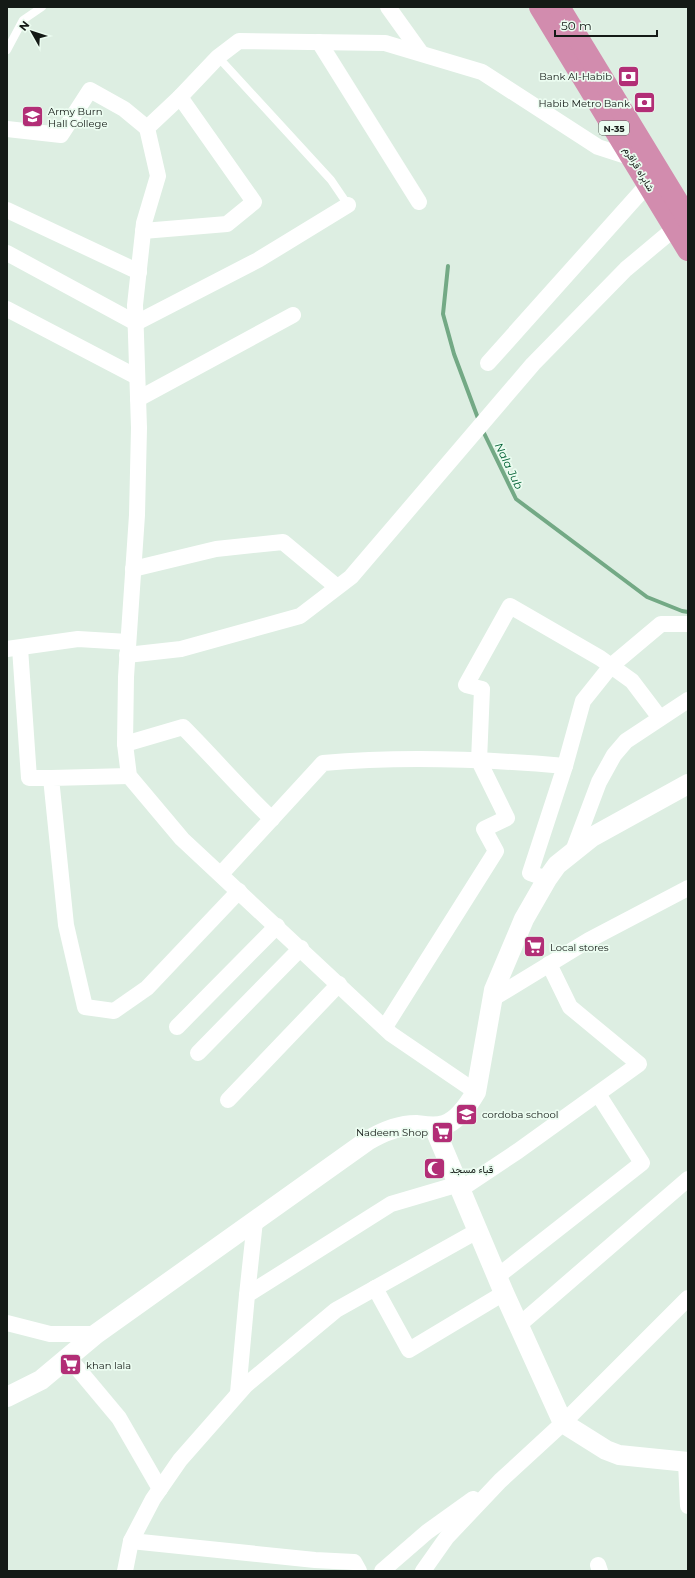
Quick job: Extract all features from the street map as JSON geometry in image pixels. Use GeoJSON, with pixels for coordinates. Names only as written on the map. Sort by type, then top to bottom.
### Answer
{"type":"FeatureCollection","features":[{"type":"Feature","properties":{"kind":"highway","name":"شاہراہ قراقرم"},"geometry":{"type":"LineString","coordinates":[[540,7],[648,184],[681,223]]}},
{"type":"Feature","properties":{"kind":"highway","name":"شاہراہ قراقرم"},"geometry":{"type":"LineString","coordinates":[[559,7],[681,223],[688,250]]}},
{"type":"Feature","properties":{"kind":"street"},"geometry":{"type":"LineString","coordinates":[[388,7],[421,53]]}},
{"type":"Feature","properties":{"kind":"street"},"geometry":{"type":"LineString","coordinates":[[147,128],[180,97],[218,57],[239,40],[386,43],[482,72],[598,147],[632,158]]}},
{"type":"Feature","properties":{"kind":"street"},"geometry":{"type":"LineString","coordinates":[[319,42],[419,202]]}},
{"type":"Feature","properties":{"kind":"street"},"geometry":{"type":"LineString","coordinates":[[7,129],[61,135],[90,90],[124,108],[147,128],[158,176],[143,231],[135,305],[138,399],[137,491],[128,649],[125,744],[129,776],[182,839],[339,984],[384,1028],[476,1092]]}},
{"type":"Feature","properties":{"kind":"street"},"geometry":{"type":"LineString","coordinates":[[143,231],[227,224],[254,202],[180,97]]}},
{"type":"Feature","properties":{"kind":"street"},"geometry":{"type":"LineString","coordinates":[[488,363],[648,184]]}},
{"type":"Feature","properties":{"kind":"street"},"geometry":{"type":"LineString","coordinates":[[136,323],[258,260],[348,206]]}},
{"type":"Feature","properties":{"kind":"street"},"geometry":{"type":"LineString","coordinates":[[7,210],[139,272]]}},
{"type":"Feature","properties":{"kind":"street"},"geometry":{"type":"LineString","coordinates":[[129,776],[29,778],[14,648],[78,639],[128,649],[181,649],[300,616],[351,577],[533,364],[626,270],[681,223]]}},
{"type":"Feature","properties":{"kind":"street"},"geometry":{"type":"LineString","coordinates":[[7,253],[136,323]]}},
{"type":"Feature","properties":{"kind":"street"},"geometry":{"type":"LineString","coordinates":[[7,309],[137,377]]}},
{"type":"Feature","properties":{"kind":"street"},"geometry":{"type":"LineString","coordinates":[[138,399],[293,315]]}},
{"type":"Feature","properties":{"kind":"street"},"geometry":{"type":"LineString","coordinates":[[133,569],[216,549],[283,542],[337,587]]}},
{"type":"Feature","properties":{"kind":"street"},"geometry":{"type":"LineString","coordinates":[[384,1028],[496,851],[484,829],[507,818],[479,761],[482,689],[466,685],[510,606],[611,666],[632,681],[660,718]]}},
{"type":"Feature","properties":{"kind":"street"},"geometry":{"type":"LineString","coordinates":[[547,879],[530,873],[565,766],[583,701],[611,666],[661,624],[688,624]]}},
{"type":"Feature","properties":{"kind":"street"},"geometry":{"type":"LineString","coordinates":[[573,851],[599,782],[614,755],[626,741],[688,700]]}},
{"type":"Feature","properties":{"kind":"street"},"geometry":{"type":"LineString","coordinates":[[125,744],[183,727],[216,760],[244,792],[272,819]]}},
{"type":"Feature","properties":{"kind":"street"},"geometry":{"type":"LineString","coordinates":[[221,874],[323,763],[376,758],[518,762],[565,766]]}},
{"type":"Feature","properties":{"kind":"street"},"geometry":{"type":"LineString","coordinates":[[51,778],[66,925],[85,1007],[114,1011],[146,988],[239,891]]}},
{"type":"Feature","properties":{"kind":"street"},"geometry":{"type":"LineString","coordinates":[[7,1397],[41,1380],[96,1334],[255,1220],[382,1132],[414,1125],[434,1127],[444,1125],[452,1121],[470,1102],[476,1092],[492,999],[502,969],[524,919],[547,879],[557,865],[573,851],[592,838],[688,784]]}},
{"type":"Feature","properties":{"kind":"street"},"geometry":{"type":"LineString","coordinates":[[492,999],[589,940],[688,888]]}},
{"type":"Feature","properties":{"kind":"street"},"geometry":{"type":"LineString","coordinates":[[177,1027],[276,926]]}},
{"type":"Feature","properties":{"kind":"street"},"geometry":{"type":"LineString","coordinates":[[198,1053],[300,948]]}},
{"type":"Feature","properties":{"kind":"street"},"geometry":{"type":"LineString","coordinates":[[247,1295],[391,1204],[460,1186],[598,1094],[639,1064],[570,1007],[548,964]]}},
{"type":"Feature","properties":{"kind":"street"},"geometry":{"type":"LineString","coordinates":[[228,1100],[339,984]]}},
{"type":"Feature","properties":{"kind":"street"},"geometry":{"type":"LineString","coordinates":[[375,1288],[409,1350],[501,1284],[642,1163],[598,1094]]}},
{"type":"Feature","properties":{"kind":"street"},"geometry":{"type":"LineString","coordinates":[[434,1127],[501,1284],[563,1423],[606,1450],[619,1455],[687,1462],[688,1506]]}},
{"type":"Feature","properties":{"kind":"street"},"geometry":{"type":"LineString","coordinates":[[519,1325],[688,1179]]}},
{"type":"Feature","properties":{"kind":"street"},"geometry":{"type":"LineString","coordinates":[[238,1393],[255,1220]]}},
{"type":"Feature","properties":{"kind":"street"},"geometry":{"type":"LineString","coordinates":[[125,1571],[131,1541],[160,1489],[180,1460],[246,1385],[336,1310],[479,1230]]}},
{"type":"Feature","properties":{"kind":"street"},"geometry":{"type":"LineString","coordinates":[[423,1571],[447,1537],[500,1480],[563,1423],[688,1298]]}},
{"type":"Feature","properties":{"kind":"street"},"geometry":{"type":"LineString","coordinates":[[7,1323],[50,1334],[96,1334]]}},
{"type":"Feature","properties":{"kind":"street"},"geometry":{"type":"LineString","coordinates":[[68,1357],[119,1418],[160,1489]]}},
{"type":"Feature","properties":{"kind":"street"},"geometry":{"type":"LineString","coordinates":[[382,1571],[427,1532],[500,1480]]}},
{"type":"Feature","properties":{"kind":"street"},"geometry":{"type":"LineString","coordinates":[[131,1541],[315,1560],[354,1562],[359,1571]]}},
{"type":"Feature","properties":{"kind":"lane"},"geometry":{"type":"LineString","coordinates":[[7,50],[23,20],[42,7]]}},
{"type":"Feature","properties":{"kind":"lane"},"geometry":{"type":"LineString","coordinates":[[218,57],[331,180],[348,206]]}},
{"type":"Feature","properties":{"kind":"waterway","name":"Nala Jub"},"geometry":{"type":"LineString","coordinates":[[448,266],[443,314],[454,354],[479,421]]}},
{"type":"Feature","properties":{"kind":"waterway","name":"Nala Jub"},"geometry":{"type":"LineString","coordinates":[[482,429],[516,499],[647,597],[688,612]]}},
{"type":"Feature","properties":{"kind":"place","name":"Bank Al-Habib"},"geometry":{"type":"Point","coordinates":[628,76]}},
{"type":"Feature","properties":{"kind":"place","name":"Habib Metro Bank"},"geometry":{"type":"Point","coordinates":[645,103]}},
{"type":"Feature","properties":{"kind":"place","name":"Army Burn Hall College"},"geometry":{"type":"Point","coordinates":[33,117]}},
{"type":"Feature","properties":{"kind":"place","name":"Local stores"},"geometry":{"type":"Point","coordinates":[534,947]}},
{"type":"Feature","properties":{"kind":"place","name":"cordoba school"},"geometry":{"type":"Point","coordinates":[467,1114]}},
{"type":"Feature","properties":{"kind":"place","name":"Nadeem Shop"},"geometry":{"type":"Point","coordinates":[443,1132]}},
{"type":"Feature","properties":{"kind":"place","name":"قباء مسجد"},"geometry":{"type":"Point","coordinates":[435,1169]}},
{"type":"Feature","properties":{"kind":"place","name":"khan lala"},"geometry":{"type":"Point","coordinates":[71,1365]}}]}
